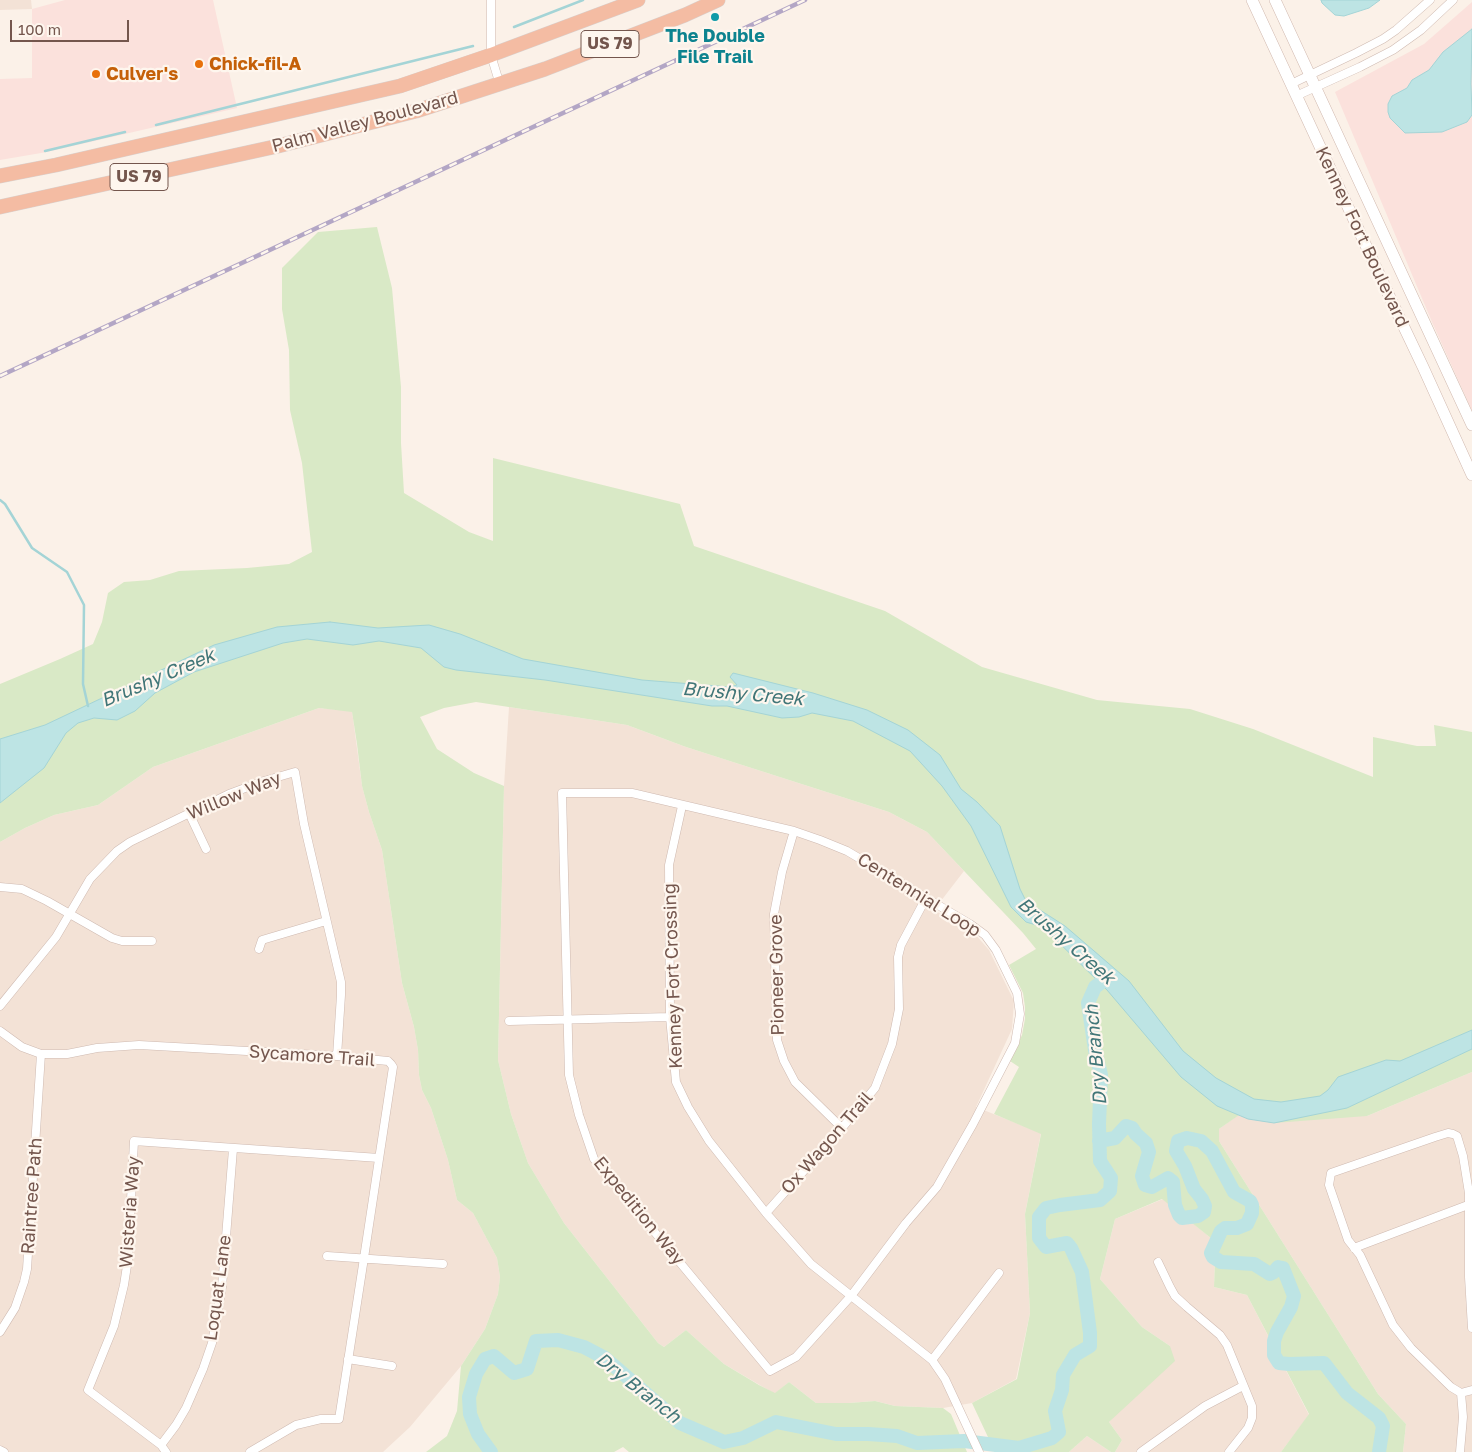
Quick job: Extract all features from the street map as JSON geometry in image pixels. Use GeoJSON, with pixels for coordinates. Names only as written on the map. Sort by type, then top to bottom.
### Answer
{"type":"FeatureCollection","features":[{"type":"Feature","properties":{"kind":"highway","name":"Palm Valley Boulevard"},"geometry":{"type":"LineString","coordinates":[[0,176],[56,165],[400,86],[491,55],[638,0]]}},
{"type":"Feature","properties":{"kind":"highway","name":"Palm Valley Boulevard"},"geometry":{"type":"LineString","coordinates":[[0,207],[278,146],[416,111],[555,66],[685,15],[718,0]]}},
{"type":"Feature","properties":{"kind":"main road","name":"Kenney Fort Boulevard"},"geometry":{"type":"LineString","coordinates":[[1252,0],[1424,367],[1472,475]]}},
{"type":"Feature","properties":{"kind":"main road","name":"Kenney Fort Boulevard"},"geometry":{"type":"LineString","coordinates":[[1275,0],[1472,425]]}},
{"type":"Feature","properties":{"kind":"street"},"geometry":{"type":"LineString","coordinates":[[491,0],[491,55],[500,84]]}},
{"type":"Feature","properties":{"kind":"street"},"geometry":{"type":"LineString","coordinates":[[1291,84],[1383,39],[1430,0]]}},
{"type":"Feature","properties":{"kind":"street"},"geometry":{"type":"LineString","coordinates":[[1296,96],[1360,67],[1392,50],[1421,30],[1453,0]]}},
{"type":"Feature","properties":{"kind":"street","name":"Willow Way"},"geometry":{"type":"LineString","coordinates":[[0,1006],[56,937],[90,879],[117,851],[130,842],[229,794],[264,780],[295,772],[304,824],[340,982],[341,995],[337,1056]]}},
{"type":"Feature","properties":{"kind":"street","name":"Centennial Loop"},"geometry":{"type":"LineString","coordinates":[[562,793],[632,793],[820,840],[847,851],[978,929],[996,950],[1017,993],[1020,1014],[1015,1043],[973,1124],[937,1187],[906,1223],[851,1296]]}},
{"type":"Feature","properties":{"kind":"street","name":"Expedition Way"},"geometry":{"type":"LineString","coordinates":[[562,793],[569,1076],[579,1115],[594,1158],[770,1371],[796,1357],[851,1296]]}},
{"type":"Feature","properties":{"kind":"street","name":"Kenney Fort Crossing"},"geometry":{"type":"LineString","coordinates":[[682,806],[669,865],[670,1017],[676,1082],[688,1107],[709,1141],[766,1213],[811,1264],[932,1360],[945,1379],[979,1452]]}},
{"type":"Feature","properties":{"kind":"street"},"geometry":{"type":"LineString","coordinates":[[189,813],[206,849]]}},
{"type":"Feature","properties":{"kind":"street","name":"Pioneer Grove"},"geometry":{"type":"LineString","coordinates":[[794,832],[782,872],[774,914],[778,1040],[784,1061],[795,1082],[842,1128]]}},
{"type":"Feature","properties":{"kind":"street"},"geometry":{"type":"LineString","coordinates":[[0,887],[22,889],[112,938],[122,941],[152,941]]}},
{"type":"Feature","properties":{"kind":"street","name":"Ox Wagon Trail"},"geometry":{"type":"LineString","coordinates":[[766,1213],[875,1088],[892,1044],[899,1009],[898,957],[901,945],[926,898]]}},
{"type":"Feature","properties":{"kind":"street"},"geometry":{"type":"LineString","coordinates":[[259,949],[262,940],[326,921]]}},
{"type":"Feature","properties":{"kind":"street"},"geometry":{"type":"LineString","coordinates":[[509,1021],[670,1017]]}},
{"type":"Feature","properties":{"kind":"street","name":"Sycamore Trail"},"geometry":{"type":"LineString","coordinates":[[0,1031],[22,1048],[41,1054],[67,1054],[98,1048],[139,1045],[337,1056],[388,1061],[391,1064],[379,1158],[339,1419],[320,1419],[296,1425],[250,1452]]}},
{"type":"Feature","properties":{"kind":"street","name":"Raintree Path"},"geometry":{"type":"LineString","coordinates":[[0,1332],[15,1308],[27,1269],[41,1054]]}},
{"type":"Feature","properties":{"kind":"street"},"geometry":{"type":"LineString","coordinates":[[1472,1328],[1468,1193],[1463,1156],[1457,1136],[1448,1133],[1331,1173],[1329,1185],[1348,1240],[1360,1255],[1393,1325],[1410,1348],[1451,1387],[1461,1393],[1472,1390]]}},
{"type":"Feature","properties":{"kind":"street","name":"Wisteria Way"},"geometry":{"type":"LineString","coordinates":[[166,1452],[161,1445],[88,1390],[114,1326],[124,1286],[128,1259],[134,1141],[379,1158]]}},
{"type":"Feature","properties":{"kind":"street","name":"Loquat Lane"},"geometry":{"type":"LineString","coordinates":[[161,1445],[176,1425],[189,1402],[212,1343],[222,1287],[233,1149]]}},
{"type":"Feature","properties":{"kind":"street"},"geometry":{"type":"LineString","coordinates":[[1354,1248],[1468,1204]]}},
{"type":"Feature","properties":{"kind":"street"},"geometry":{"type":"LineString","coordinates":[[327,1256],[443,1264]]}},
{"type":"Feature","properties":{"kind":"street"},"geometry":{"type":"LineString","coordinates":[[1158,1262],[1175,1296],[1220,1335],[1252,1406],[1252,1418],[1248,1428],[1229,1452]]}},
{"type":"Feature","properties":{"kind":"street"},"geometry":{"type":"LineString","coordinates":[[932,1360],[999,1273]]}},
{"type":"Feature","properties":{"kind":"street"},"geometry":{"type":"LineString","coordinates":[[348,1359],[392,1366]]}},
{"type":"Feature","properties":{"kind":"street"},"geometry":{"type":"LineString","coordinates":[[1147,1450],[1205,1406],[1243,1386]]}},
{"type":"Feature","properties":{"kind":"street"},"geometry":{"type":"LineString","coordinates":[[1460,1452],[1463,1416],[1461,1393]]}},
{"type":"Feature","properties":{"kind":"street"},"geometry":{"type":"LineString","coordinates":[[0,1450],[4,1452]]}},
{"type":"Feature","properties":{"kind":"shaded area"},"geometry":{"type":"Polygon","coordinates":[[[0,0],[31,0],[32,9],[0,10],[0,0]]]}},
{"type":"Feature","properties":{"kind":"shaded area"},"geometry":{"type":"Polygon","coordinates":[[[65,0],[213,0],[237,108],[47,152],[0,160],[0,79],[32,78],[32,9],[65,0]]]}},
{"type":"Feature","properties":{"kind":"shaded area"},"geometry":{"type":"Polygon","coordinates":[[[1472,2],[1472,411],[1432,322],[1335,92],[1424,44],[1472,2]]]}},
{"type":"Feature","properties":{"kind":"shaded area"},"geometry":{"type":"Polygon","coordinates":[[[509,707],[627,725],[686,747],[889,812],[927,832],[964,871],[934,910],[975,934],[989,950],[1014,1001],[1012,1029],[976,1107],[1041,1133],[1025,1214],[1030,1313],[1016,1379],[972,1403],[943,1408],[895,1406],[875,1401],[816,1403],[789,1382],[775,1394],[724,1364],[686,1330],[664,1347],[658,1343],[564,1223],[528,1163],[511,1114],[498,1060],[504,786],[509,707]]]}},
{"type":"Feature","properties":{"kind":"shaded area"},"geometry":{"type":"Polygon","coordinates":[[[319,708],[352,711],[362,786],[382,850],[402,983],[418,1050],[422,1090],[431,1108],[448,1160],[457,1200],[473,1213],[497,1258],[500,1277],[498,1294],[485,1329],[461,1366],[410,1427],[383,1452],[0,1452],[0,842],[54,815],[98,805],[153,767],[319,708]]]}},
{"type":"Feature","properties":{"kind":"shaded area"},"geometry":{"type":"Polygon","coordinates":[[[1472,1072],[1472,1452],[1403,1452],[1406,1424],[1378,1394],[1219,1141],[1219,1129],[1241,1113],[1367,1116],[1472,1072]]]}},
{"type":"Feature","properties":{"kind":"shaded area"},"geometry":{"type":"Polygon","coordinates":[[[1163,1199],[1212,1239],[1215,1260],[1214,1287],[1247,1295],[1309,1415],[1281,1452],[1115,1452],[1122,1440],[1109,1422],[1170,1346],[1142,1327],[1100,1279],[1115,1219],[1163,1199]]]}},
{"type":"Feature","properties":{"kind":"shaded area"},"geometry":{"type":"Polygon","coordinates":[[[1087,1436],[1111,1452],[1069,1452],[1087,1436]]]}},
{"type":"Feature","properties":{"kind":"green space"},"geometry":{"type":"Polygon","coordinates":[[[377,227],[392,288],[401,387],[401,443],[404,493],[469,532],[493,541],[493,458],[680,504],[694,546],[885,611],[982,667],[1097,700],[1190,709],[1253,729],[1373,777],[1373,737],[1417,746],[1436,746],[1434,725],[1472,732],[1472,1072],[1367,1116],[1274,1123],[1242,1113],[1219,1129],[1219,1141],[1378,1394],[1406,1424],[1403,1452],[1281,1452],[1309,1414],[1247,1295],[1214,1287],[1215,1260],[1212,1239],[1162,1199],[1115,1219],[1100,1279],[1142,1327],[1170,1346],[1175,1361],[1109,1422],[1122,1440],[1115,1452],[1111,1452],[1087,1436],[1069,1452],[995,1452],[972,1403],[1017,1379],[1030,1313],[1025,1214],[1041,1134],[994,1114],[1019,1067],[1010,1061],[1022,1035],[1025,1019],[1023,993],[1009,965],[1036,949],[927,832],[889,812],[686,747],[627,725],[476,702],[444,708],[420,717],[437,749],[474,773],[504,786],[498,1060],[511,1114],[528,1163],[564,1223],[658,1343],[664,1347],[686,1330],[724,1364],[759,1385],[775,1393],[789,1382],[816,1403],[875,1401],[895,1406],[943,1408],[951,1414],[967,1452],[629,1452],[623,1447],[614,1452],[426,1452],[447,1436],[457,1411],[461,1366],[485,1329],[498,1294],[500,1277],[497,1258],[473,1213],[457,1200],[448,1160],[431,1108],[422,1090],[418,1050],[402,983],[382,850],[362,786],[352,712],[319,708],[153,767],[98,805],[54,815],[0,842],[0,684],[93,644],[102,622],[108,593],[124,582],[150,580],[179,571],[289,564],[312,552],[302,463],[290,410],[289,350],[282,309],[282,268],[318,232],[377,227]]]}},
{"type":"Feature","properties":{"kind":"water"},"geometry":{"type":"Polygon","coordinates":[[[1321,0],[1380,0],[1369,8],[1344,16],[1335,15],[1321,0]]]}},
{"type":"Feature","properties":{"kind":"water"},"geometry":{"type":"Polygon","coordinates":[[[1472,29],[1472,115],[1467,122],[1442,132],[1405,133],[1390,118],[1388,104],[1392,96],[1407,88],[1412,80],[1429,70],[1443,52],[1472,29]]]}},
{"type":"Feature","properties":{"kind":"water","name":"Brushy Creek"},"geometry":{"type":"Polygon","coordinates":[[[330,622],[378,628],[429,625],[460,634],[523,659],[642,680],[730,687],[737,685],[730,677],[733,673],[813,693],[867,710],[908,730],[940,755],[961,789],[977,802],[1000,826],[1020,889],[1026,901],[1065,926],[1129,981],[1183,1051],[1216,1078],[1254,1099],[1281,1102],[1320,1096],[1328,1090],[1338,1077],[1386,1060],[1400,1061],[1472,1030],[1472,1049],[1347,1108],[1274,1123],[1248,1119],[1217,1106],[1181,1077],[1107,990],[1043,927],[1026,922],[1011,907],[971,826],[942,786],[910,751],[853,721],[812,713],[799,717],[782,718],[727,706],[712,706],[545,680],[456,670],[444,667],[421,648],[379,641],[353,645],[307,639],[283,643],[194,672],[155,693],[135,711],[117,720],[94,718],[78,723],[66,733],[44,768],[0,803],[0,739],[45,725],[214,645],[277,627],[330,622]]]}},
{"type":"Feature","properties":{"kind":"waterway"},"geometry":{"type":"LineString","coordinates":[[514,27],[583,0]]}},
{"type":"Feature","properties":{"kind":"waterway"},"geometry":{"type":"LineString","coordinates":[[156,125],[473,46]]}},
{"type":"Feature","properties":{"kind":"waterway"},"geometry":{"type":"LineString","coordinates":[[45,151],[125,132]]}},
{"type":"Feature","properties":{"kind":"waterway"},"geometry":{"type":"LineString","coordinates":[[0,500],[5,504],[32,548],[67,572],[84,605],[83,684],[88,706]]}},
{"type":"Feature","properties":{"kind":"waterway","name":"Dry Branch"},"geometry":{"type":"LineString","coordinates":[[491,1452],[478,1434],[470,1414],[469,1397],[476,1374],[485,1359],[494,1356],[514,1373],[527,1369],[536,1341],[558,1340],[584,1347],[605,1358],[680,1423],[724,1442],[743,1438],[776,1422],[836,1434],[897,1436],[917,1443],[964,1441],[1019,1448],[1052,1438],[1059,1432],[1055,1411],[1062,1390],[1063,1375],[1075,1355],[1090,1346],[1090,1333],[1082,1272],[1067,1243],[1046,1247],[1039,1238],[1039,1217],[1046,1208],[1100,1200],[1110,1191],[1111,1178],[1100,1161],[1101,1075],[1088,1003],[1095,987],[1110,976]]}},
{"type":"Feature","properties":{"kind":"waterway"},"geometry":{"type":"LineString","coordinates":[[1099,1141],[1115,1138],[1126,1126],[1132,1128],[1146,1143],[1149,1152],[1142,1176],[1145,1185],[1152,1187],[1168,1178],[1173,1182],[1175,1205],[1182,1218],[1198,1216],[1204,1212],[1205,1206],[1194,1189],[1185,1166],[1176,1151],[1178,1141],[1187,1138],[1201,1141],[1212,1151],[1234,1192],[1250,1201],[1252,1205],[1252,1213],[1247,1224],[1237,1228],[1225,1228],[1221,1231],[1211,1253],[1213,1257],[1221,1262],[1254,1264],[1270,1274],[1278,1267],[1283,1268],[1294,1296],[1291,1307],[1277,1332],[1274,1341],[1274,1355],[1279,1363],[1324,1363],[1347,1393],[1379,1418],[1383,1426],[1379,1452]]}},
{"type":"Feature","properties":{"kind":"railway"},"geometry":{"type":"LineString","coordinates":[[0,376],[805,0]]}},
{"type":"Feature","properties":{"kind":"place","name":"The Double File Trail"},"geometry":{"type":"Point","coordinates":[715,17]}},
{"type":"Feature","properties":{"kind":"place","name":"Chick-fil-A"},"geometry":{"type":"Point","coordinates":[199,64]}},
{"type":"Feature","properties":{"kind":"place","name":"Culver's"},"geometry":{"type":"Point","coordinates":[96,74]}}]}
